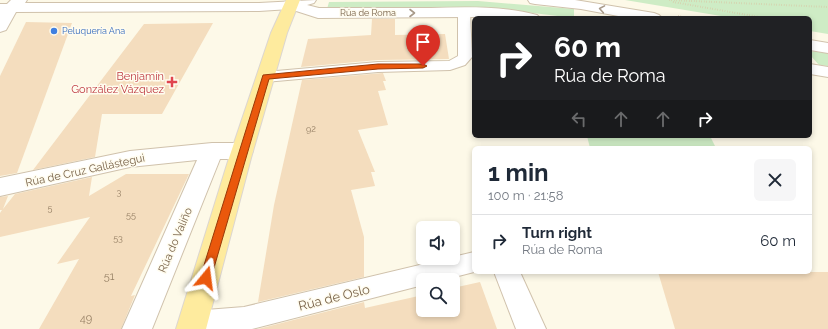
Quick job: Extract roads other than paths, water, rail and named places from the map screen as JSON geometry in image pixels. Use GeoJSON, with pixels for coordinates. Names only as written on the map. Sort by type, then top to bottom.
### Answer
{"type":"FeatureCollection","features":[{"type":"Feature","properties":{"kind":"main road"},"geometry":{"type":"LineString","coordinates":[[192,326],[242,151],[279,33],[298,2]]}},
{"type":"Feature","properties":{"kind":"street"},"geometry":{"type":"LineString","coordinates":[[535,0],[581,5],[643,16]]}},
{"type":"Feature","properties":{"kind":"street"},"geometry":{"type":"LineString","coordinates":[[0,27],[10,5],[259,7],[298,2]]}},
{"type":"Feature","properties":{"kind":"street","name":"Rúa de Roma"},"geometry":{"type":"LineString","coordinates":[[298,2],[318,13],[464,12],[517,16]]}},
{"type":"Feature","properties":{"kind":"street"},"geometry":{"type":"LineString","coordinates":[[812,45],[828,48]]}},
{"type":"Feature","properties":{"kind":"street","name":"Rúa de Cruz Gallástegui"},"geometry":{"type":"LineString","coordinates":[[0,187],[130,159],[212,151],[242,151]]}},
{"type":"Feature","properties":{"kind":"street","name":"Rúa do Valiño"},"geometry":{"type":"LineString","coordinates":[[137,329],[212,151]]}},
{"type":"Feature","properties":{"kind":"street"},"geometry":{"type":"LineString","coordinates":[[508,274],[531,329]]}},
{"type":"Feature","properties":{"kind":"lane"},"geometry":{"type":"LineString","coordinates":[[265,77],[378,67],[450,65],[460,62],[465,57],[464,12]]}},
{"type":"Feature","properties":{"kind":"lane","name":"Rúa de Oslo"},"geometry":{"type":"LineString","coordinates":[[192,326],[244,320],[472,263]]}},
{"type":"Feature","properties":{"kind":"place","name":"Peluquería Ana"},"geometry":{"type":"Point","coordinates":[54,31]}},
{"type":"Feature","properties":{"kind":"place","name":"Benjamín González Vázquez"},"geometry":{"type":"Point","coordinates":[172,82]}}]}
